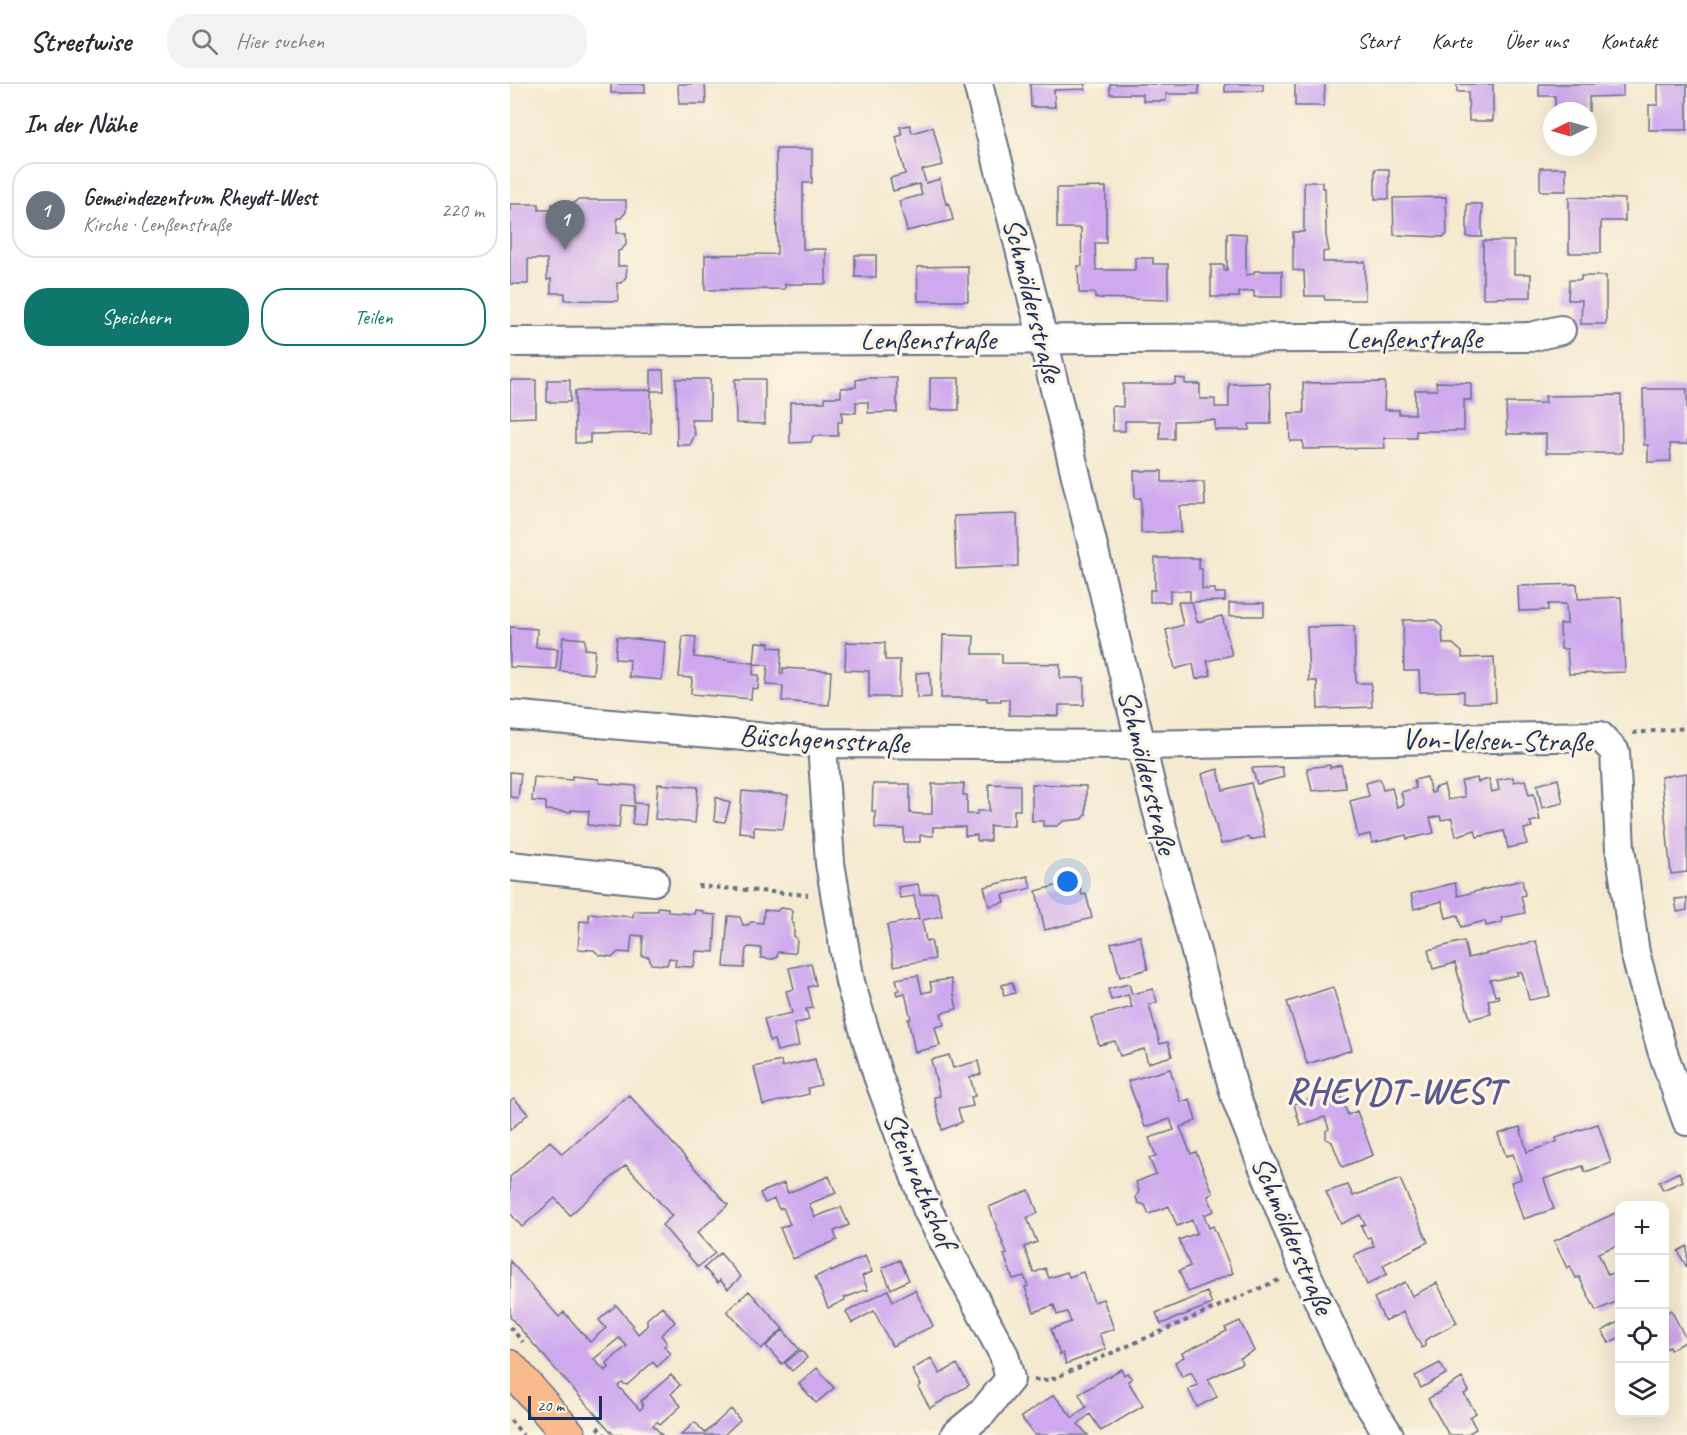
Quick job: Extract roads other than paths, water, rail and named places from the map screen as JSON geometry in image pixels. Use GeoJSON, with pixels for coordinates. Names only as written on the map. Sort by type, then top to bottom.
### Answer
{"type":"FeatureCollection","features":[{"type":"Feature","properties":{"kind":"main road"},"geometry":{"type":"LineString","coordinates":[[510,1367],[569,1435]]}},
{"type":"Feature","properties":{"kind":"main road"},"geometry":{"type":"LineString","coordinates":[[510,1397],[542,1435]]}},
{"type":"Feature","properties":{"kind":"street","name":"Schmölderstraße"},"geometry":{"type":"LineString","coordinates":[[978,84],[1043,339],[1140,745],[1236,1098],[1304,1269],[1363,1395],[1389,1435]]}},
{"type":"Feature","properties":{"kind":"street","name":"Lenßenstraße"},"geometry":{"type":"LineString","coordinates":[[510,342],[1530,337],[1561,330]]}},
{"type":"Feature","properties":{"kind":"street","name":"Büschgensstraße"},"geometry":{"type":"LineString","coordinates":[[510,715],[822,743],[1140,745]]}},
{"type":"Feature","properties":{"kind":"street","name":"Von-Velsen-Straße"},"geometry":{"type":"LineString","coordinates":[[1140,745],[1600,736],[1615,752],[1620,848],[1635,953],[1662,1050],[1687,1121]]}},
{"type":"Feature","properties":{"kind":"street","name":"Steinrathshof"},"geometry":{"type":"LineString","coordinates":[[822,743],[830,863],[850,982],[878,1076],[928,1211],[1004,1355],[1010,1379],[982,1413],[955,1435]]}},
{"type":"Feature","properties":{"kind":"street"},"geometry":{"type":"LineString","coordinates":[[510,866],[654,881]]}},
{"type":"Feature","properties":{"kind":"place","name":"Gemeindezentrum Rheydt-West"},"geometry":{"type":"Point","coordinates":[565,250]}},
{"type":"Feature","properties":{"kind":"district","name":"RHEYDT-WEST"},"geometry":{"type":"Point","coordinates":[1395,1091]}}]}
